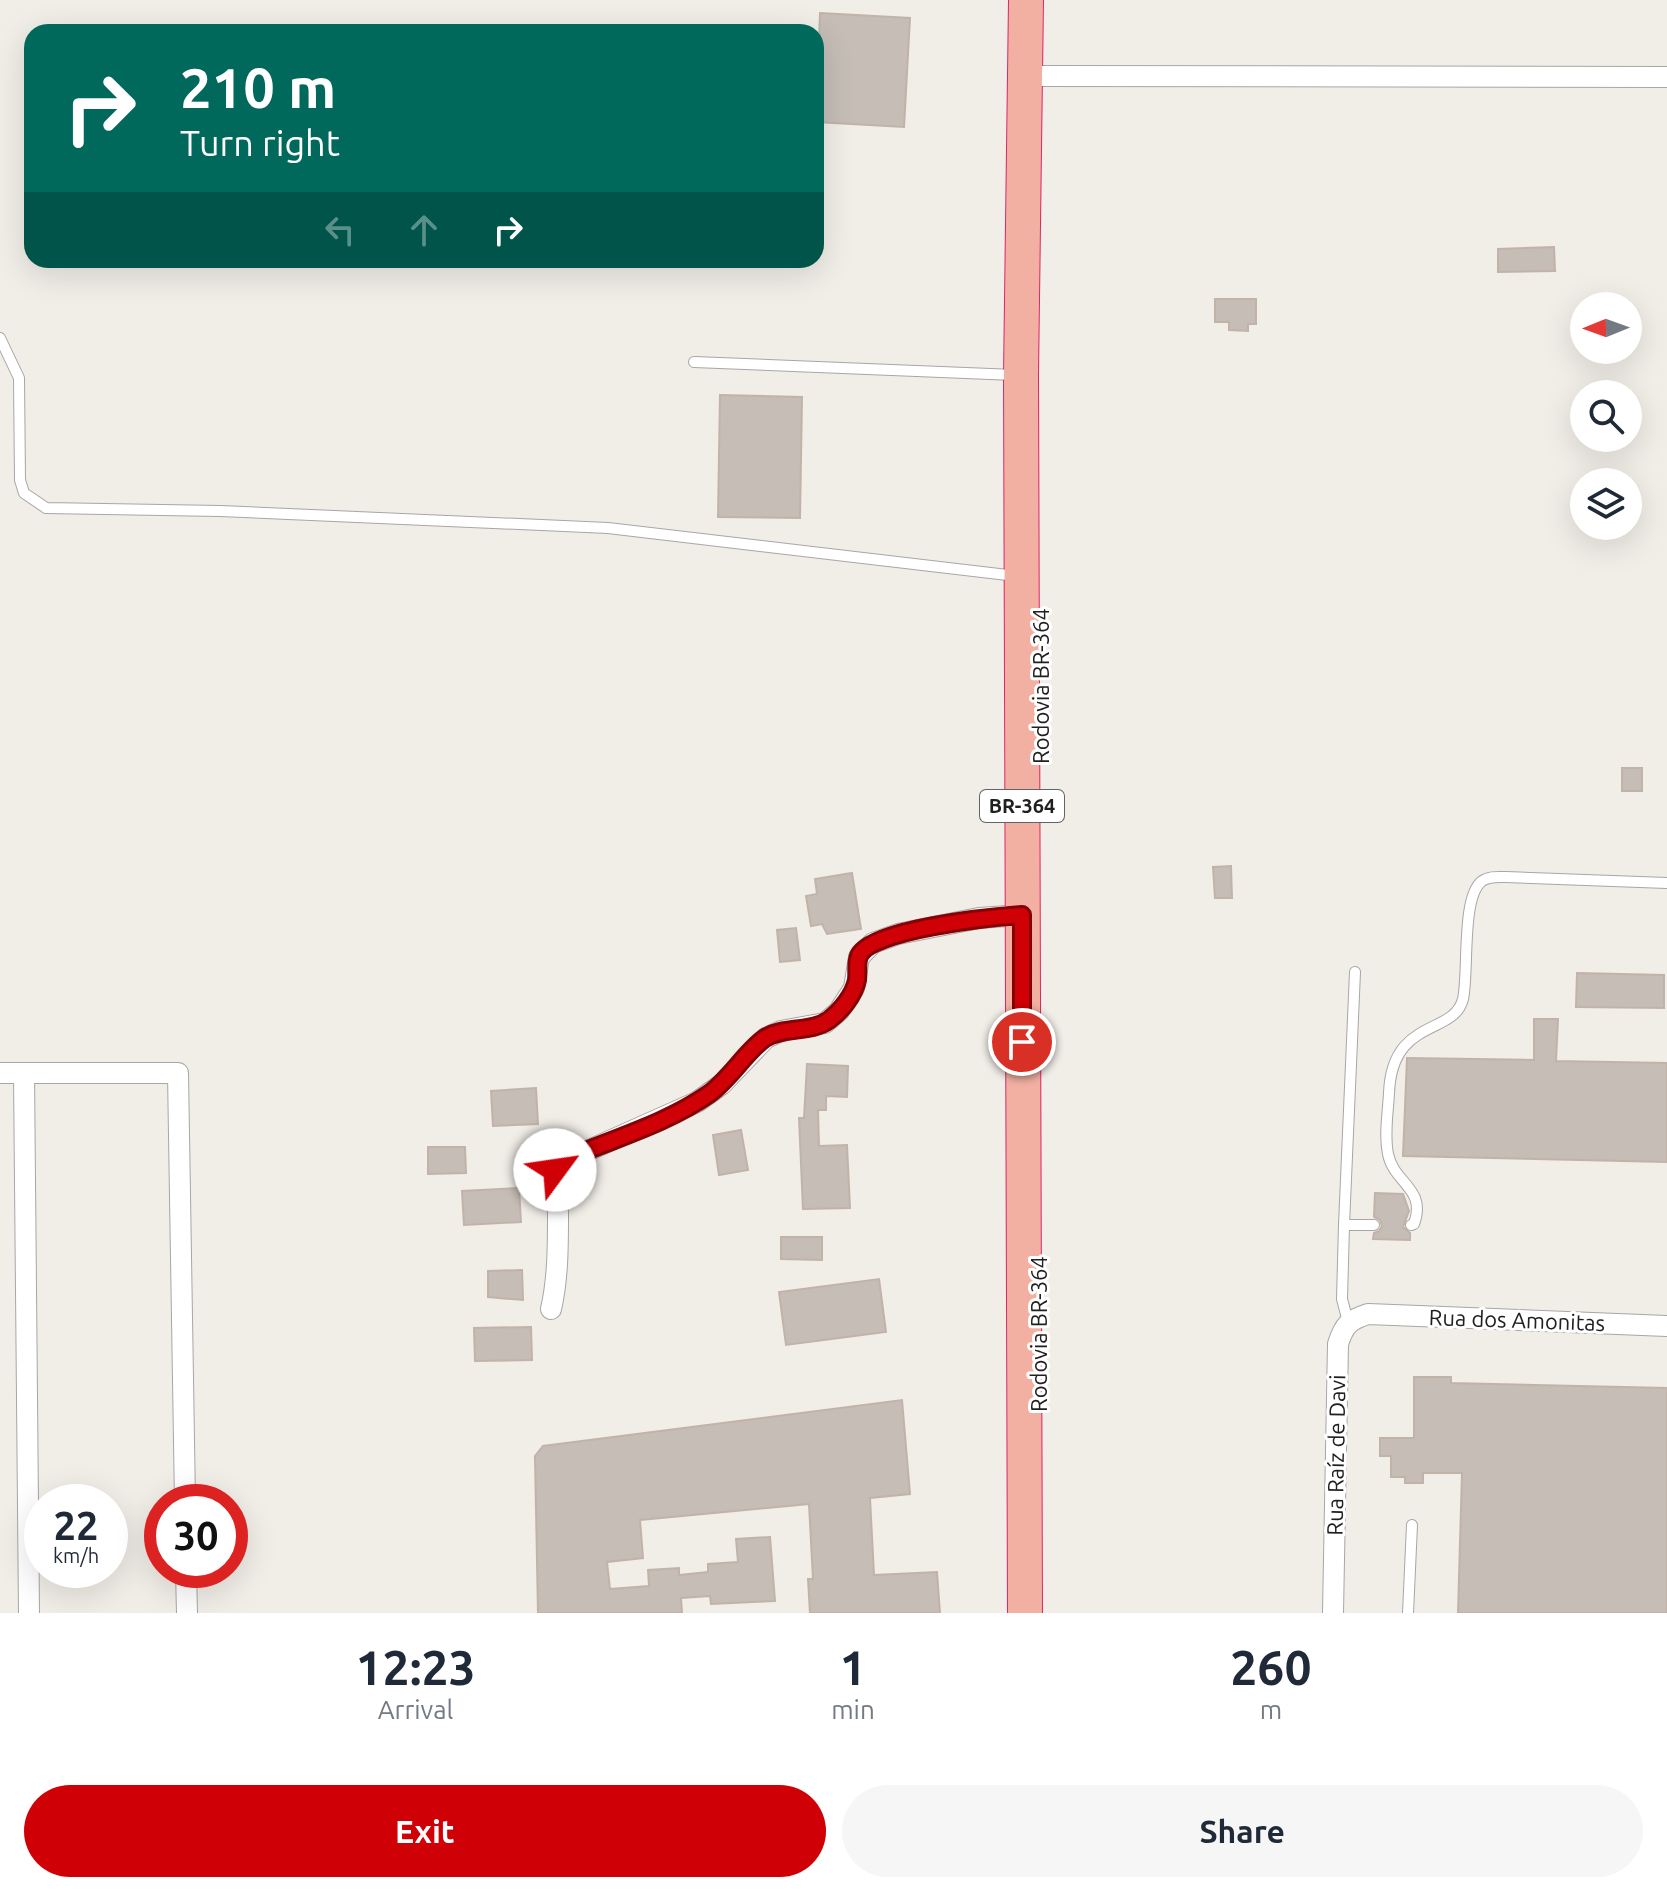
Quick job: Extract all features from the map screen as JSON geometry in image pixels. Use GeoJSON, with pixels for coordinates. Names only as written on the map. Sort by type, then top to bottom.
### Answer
{"type":"FeatureCollection","features":[{"type":"Feature","properties":{"kind":"highway","name":"BR-364"},"geometry":{"type":"LineString","coordinates":[[1025,1613],[1021,375],[1026,0]]}},
{"type":"Feature","properties":{"kind":"highway","name":"Rodovia BR-364"},"geometry":{"type":"LineString","coordinates":[[1039,1613],[1041,0]]}},
{"type":"Feature","properties":{"kind":"street"},"geometry":{"type":"LineString","coordinates":[[1042,76],[1667,77]]}},
{"type":"Feature","properties":{"kind":"street"},"geometry":{"type":"LineString","coordinates":[[551,1309],[556,1280],[558,1215],[555,1172],[558,1164],[697,1102],[722,1084],[766,1038],[781,1031],[825,1023],[839,1011],[854,988],[859,957],[873,943],[898,934],[979,918],[1022,915]]}},
{"type":"Feature","properties":{"kind":"street"},"geometry":{"type":"LineString","coordinates":[[0,1073],[178,1073],[185,1484]]}},
{"type":"Feature","properties":{"kind":"street"},"geometry":{"type":"LineString","coordinates":[[24,1073],[29,1613]]}},
{"type":"Feature","properties":{"kind":"street","name":"Rua dos Amonitas"},"geometry":{"type":"LineString","coordinates":[[1348,1322],[1368,1314],[1667,1326]]}},
{"type":"Feature","properties":{"kind":"street","name":"Rua Raíz de Davi"},"geometry":{"type":"LineString","coordinates":[[1333,1613],[1338,1344],[1348,1322]]}},
{"type":"Feature","properties":{"kind":"street"},"geometry":{"type":"LineString","coordinates":[[186,1588],[187,1613]]}},
{"type":"Feature","properties":{"kind":"lane"},"geometry":{"type":"LineString","coordinates":[[0,338],[19,378],[20,480],[24,493],[46,508],[220,511],[608,528],[1022,577]]}},
{"type":"Feature","properties":{"kind":"lane"},"geometry":{"type":"LineString","coordinates":[[694,362],[1021,375]]}},
{"type":"Feature","properties":{"kind":"lane"},"geometry":{"type":"LineString","coordinates":[[1411,1225],[1416,1217],[1414,1192],[1394,1172],[1388,1156],[1386,1136],[1392,1066],[1400,1049],[1416,1035],[1448,1018],[1462,1005],[1470,912],[1480,882],[1490,877],[1506,877],[1667,883]]}},
{"type":"Feature","properties":{"kind":"lane"},"geometry":{"type":"LineString","coordinates":[[1348,1322],[1342,1299],[1355,972]]}},
{"type":"Feature","properties":{"kind":"lane"},"geometry":{"type":"LineString","coordinates":[[1344,1225],[1374,1225]]}},
{"type":"Feature","properties":{"kind":"lane"},"geometry":{"type":"LineString","coordinates":[[1408,1613],[1412,1525]]}},
{"type":"Feature","properties":{"kind":"building"},"geometry":{"type":"Polygon","coordinates":[[[820,13],[910,18],[904,127],[824,122],[824,24],[820,24],[820,13]]]}},
{"type":"Feature","properties":{"kind":"building"},"geometry":{"type":"Polygon","coordinates":[[[1554,247],[1555,271],[1498,272],[1498,249],[1554,247]]]}},
{"type":"Feature","properties":{"kind":"building"},"geometry":{"type":"Polygon","coordinates":[[[1215,299],[1256,299],[1256,324],[1248,324],[1248,331],[1229,330],[1229,322],[1215,322],[1215,299]]]}},
{"type":"Feature","properties":{"kind":"building"},"geometry":{"type":"Polygon","coordinates":[[[720,395],[802,397],[800,518],[718,517],[720,395]]]}},
{"type":"Feature","properties":{"kind":"building"},"geometry":{"type":"Polygon","coordinates":[[[1622,768],[1642,768],[1642,791],[1622,791],[1622,768]]]}},
{"type":"Feature","properties":{"kind":"building"},"geometry":{"type":"Polygon","coordinates":[[[1231,866],[1232,898],[1215,898],[1213,867],[1231,866]]]}},
{"type":"Feature","properties":{"kind":"building"},"geometry":{"type":"Polygon","coordinates":[[[852,873],[861,929],[827,934],[822,924],[811,926],[806,896],[817,894],[815,879],[852,873]]]}},
{"type":"Feature","properties":{"kind":"building"},"geometry":{"type":"Polygon","coordinates":[[[796,928],[800,960],[780,962],[777,930],[796,928]]]}},
{"type":"Feature","properties":{"kind":"building"},"geometry":{"type":"Polygon","coordinates":[[[1577,973],[1664,975],[1664,1008],[1576,1007],[1577,973]]]}},
{"type":"Feature","properties":{"kind":"building"},"geometry":{"type":"Polygon","coordinates":[[[1534,1019],[1558,1019],[1556,1061],[1667,1063],[1667,1162],[1403,1156],[1407,1058],[1534,1060],[1534,1019]]]}},
{"type":"Feature","properties":{"kind":"building"},"geometry":{"type":"Polygon","coordinates":[[[807,1064],[848,1066],[847,1097],[826,1096],[826,1110],[818,1110],[819,1146],[847,1145],[850,1208],[803,1209],[799,1118],[804,1118],[807,1064]]]}},
{"type":"Feature","properties":{"kind":"building"},"geometry":{"type":"Polygon","coordinates":[[[536,1088],[538,1124],[493,1126],[491,1091],[536,1088]]]}},
{"type":"Feature","properties":{"kind":"building"},"geometry":{"type":"Polygon","coordinates":[[[741,1130],[748,1170],[719,1175],[713,1135],[741,1130]]]}},
{"type":"Feature","properties":{"kind":"building"},"geometry":{"type":"Polygon","coordinates":[[[428,1147],[465,1147],[466,1173],[428,1174],[428,1147]]]}},
{"type":"Feature","properties":{"kind":"building"},"geometry":{"type":"Polygon","coordinates":[[[519,1188],[521,1222],[464,1225],[462,1191],[519,1188]]]}},
{"type":"Feature","properties":{"kind":"building"},"geometry":{"type":"Polygon","coordinates":[[[1375,1193],[1403,1194],[1409,1211],[1403,1227],[1410,1233],[1410,1240],[1373,1239],[1374,1233],[1382,1226],[1380,1220],[1374,1217],[1375,1193]]]}},
{"type":"Feature","properties":{"kind":"building"},"geometry":{"type":"Polygon","coordinates":[[[781,1237],[822,1237],[822,1260],[781,1259],[781,1237]]]}},
{"type":"Feature","properties":{"kind":"building"},"geometry":{"type":"Polygon","coordinates":[[[522,1270],[523,1300],[488,1297],[488,1271],[522,1270]]]}},
{"type":"Feature","properties":{"kind":"building"},"geometry":{"type":"Polygon","coordinates":[[[879,1279],[886,1332],[786,1345],[779,1292],[879,1279]]]}},
{"type":"Feature","properties":{"kind":"building"},"geometry":{"type":"Polygon","coordinates":[[[531,1327],[532,1360],[475,1361],[474,1328],[531,1327]]]}},
{"type":"Feature","properties":{"kind":"building"},"geometry":{"type":"Polygon","coordinates":[[[1414,1377],[1451,1377],[1451,1383],[1667,1388],[1667,1613],[1458,1613],[1462,1473],[1423,1473],[1423,1483],[1405,1483],[1405,1477],[1391,1477],[1391,1456],[1380,1456],[1380,1438],[1414,1438],[1414,1377]]]}},
{"type":"Feature","properties":{"kind":"building"},"geometry":{"type":"Polygon","coordinates":[[[902,1400],[910,1494],[870,1498],[874,1575],[937,1572],[940,1613],[810,1613],[808,1579],[813,1579],[809,1504],[640,1520],[643,1558],[607,1562],[610,1589],[649,1586],[648,1570],[679,1568],[679,1575],[708,1572],[708,1564],[738,1562],[736,1539],[770,1537],[775,1601],[711,1604],[710,1596],[681,1598],[682,1613],[538,1613],[535,1456],[543,1446],[902,1400]]]}},
{"type":"Feature","properties":{"kind":"route"},"geometry":{"type":"LineString","coordinates":[[555,1170],[564,1160],[697,1102],[722,1084],[766,1038],[781,1031],[825,1023],[839,1011],[854,988],[863,949],[898,934],[979,918],[1022,915],[1022,1042]]}}]}
